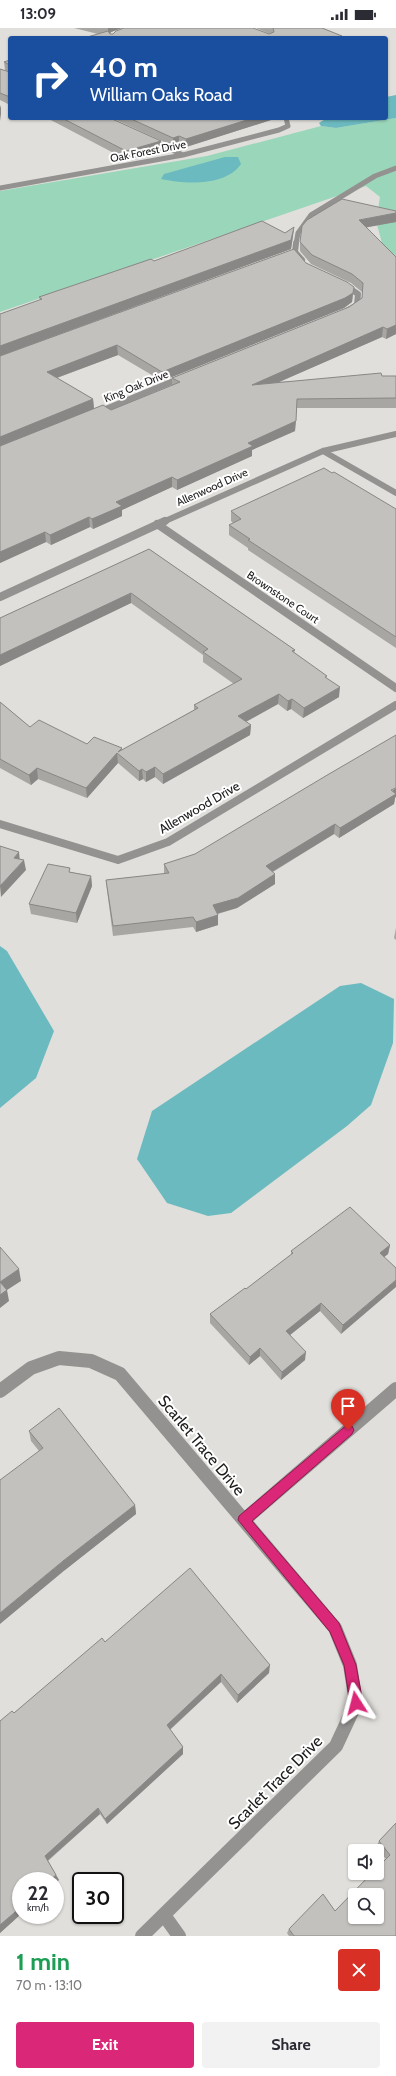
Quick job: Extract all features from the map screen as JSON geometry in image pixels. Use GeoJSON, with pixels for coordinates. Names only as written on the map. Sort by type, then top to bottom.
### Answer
{"type":"FeatureCollection","features":[{"type":"Feature","properties":{"kind":"street","name":"Oak Forest Drive"},"geometry":{"type":"LineString","coordinates":[[0,188],[183,155],[279,130],[288,126],[286,120]]}},
{"type":"Feature","properties":{"kind":"street"},"geometry":{"type":"LineString","coordinates":[[142,136],[183,155]]}},
{"type":"Feature","properties":{"kind":"street"},"geometry":{"type":"LineString","coordinates":[[308,268],[295,252],[298,233],[311,215],[375,176],[396,168]]}},
{"type":"Feature","properties":{"kind":"street"},"geometry":{"type":"LineString","coordinates":[[287,254],[295,252]]}},
{"type":"Feature","properties":{"kind":"street"},"geometry":{"type":"LineString","coordinates":[[335,280],[358,294],[357,305],[339,315]]}},
{"type":"Feature","properties":{"kind":"street","name":"King Oak Drive"},"geometry":{"type":"LineString","coordinates":[[88,416],[192,374]]}},
{"type":"Feature","properties":{"kind":"street","name":"Allenwood Drive"},"geometry":{"type":"LineString","coordinates":[[0,597],[157,524],[323,451],[396,434]]}},
{"type":"Feature","properties":{"kind":"street"},"geometry":{"type":"LineString","coordinates":[[323,451],[396,493]]}},
{"type":"Feature","properties":{"kind":"street","name":"Brownstone Court"},"geometry":{"type":"LineString","coordinates":[[157,524],[396,688]]}},
{"type":"Feature","properties":{"kind":"street","name":"Allenwood Drive"},"geometry":{"type":"LineString","coordinates":[[0,824],[118,860],[168,842],[396,705]]}},
{"type":"Feature","properties":{"kind":"street","name":"Scarlet Trace Drive"},"geometry":{"type":"LineString","coordinates":[[0,1391],[31,1368],[59,1358],[91,1361],[120,1374],[335,1628],[350,1665],[356,1703],[336,1746],[142,1936]]}},
{"type":"Feature","properties":{"kind":"street"},"geometry":{"type":"LineString","coordinates":[[244,1520],[396,1389]]}},
{"type":"Feature","properties":{"kind":"street"},"geometry":{"type":"LineString","coordinates":[[164,1915],[179,1936]]}},
{"type":"Feature","properties":{"kind":"green space"},"geometry":{"type":"Polygon","coordinates":[[[396,118],[396,265],[386,258],[376,221],[380,197],[366,186],[0,312],[0,191],[207,156],[321,126],[336,128],[396,118]]]}},
{"type":"Feature","properties":{"kind":"water"},"geometry":{"type":"Polygon","coordinates":[[[396,95],[396,118],[388,119],[388,97],[396,95]]]}},
{"type":"Feature","properties":{"kind":"water"},"geometry":{"type":"Polygon","coordinates":[[[324,120],[384,120],[336,128],[321,126],[319,123],[324,120]]]}},
{"type":"Feature","properties":{"kind":"water"},"geometry":{"type":"Polygon","coordinates":[[[225,157],[238,157],[241,164],[225,177],[193,183],[161,179],[164,174],[225,157]]]}},
{"type":"Feature","properties":{"kind":"water"},"geometry":{"type":"Polygon","coordinates":[[[0,946],[7,951],[54,1031],[36,1078],[0,1108],[0,946]]]}},
{"type":"Feature","properties":{"kind":"water"},"geometry":{"type":"Polygon","coordinates":[[[361,983],[394,999],[393,1043],[371,1105],[347,1126],[231,1213],[208,1216],[167,1203],[137,1159],[152,1111],[340,986],[361,983]]]}},
{"type":"Feature","properties":{"kind":"building"},"geometry":{"type":"Polygon","coordinates":[[[124,28],[253,28],[269,34],[274,32],[273,28],[322,28],[342,36],[91,36],[108,31],[110,34],[113,34],[124,28]]]}},
{"type":"Feature","properties":{"kind":"building"},"geometry":{"type":"Polygon","coordinates":[[[0,69],[8,71],[8,96],[0,93],[0,69]]]}},
{"type":"Feature","properties":{"kind":"building"},"geometry":{"type":"Polygon","coordinates":[[[66,120],[114,120],[161,141],[126,151],[66,120]]]}},
{"type":"Feature","properties":{"kind":"building"},"geometry":{"type":"Polygon","coordinates":[[[133,120],[247,120],[186,139],[179,136],[173,138],[133,120]]]}},
{"type":"Feature","properties":{"kind":"building"},"geometry":{"type":"Polygon","coordinates":[[[342,199],[396,211],[396,213],[359,220],[396,257],[396,325],[387,329],[383,327],[252,385],[381,373],[382,376],[396,376],[396,398],[297,399],[296,421],[248,443],[253,446],[177,480],[172,477],[116,502],[122,506],[92,519],[89,517],[50,535],[45,532],[0,552],[0,446],[103,405],[111,410],[180,382],[172,378],[349,307],[362,298],[363,283],[352,274],[312,255],[300,242],[302,226],[307,220],[342,199]]]}},
{"type":"Feature","properties":{"kind":"building"},"geometry":{"type":"Polygon","coordinates":[[[262,221],[285,233],[294,227],[291,240],[0,346],[0,314],[42,299],[39,297],[151,259],[154,261],[262,221]]]}},
{"type":"Feature","properties":{"kind":"building"},"geometry":{"type":"Polygon","coordinates":[[[294,249],[306,263],[347,282],[354,287],[353,293],[345,298],[162,372],[117,345],[47,372],[93,399],[0,437],[0,356],[294,249]]]}},
{"type":"Feature","properties":{"kind":"building"},"geometry":{"type":"Polygon","coordinates":[[[324,468],[332,473],[334,472],[396,509],[396,637],[248,540],[250,539],[229,525],[241,519],[231,511],[324,468]]]}},
{"type":"Feature","properties":{"kind":"building"},"geometry":{"type":"Polygon","coordinates":[[[149,549],[295,650],[292,651],[340,687],[304,708],[292,699],[288,701],[279,694],[238,716],[251,725],[163,774],[155,767],[146,772],[142,769],[139,771],[117,753],[86,788],[37,768],[29,775],[0,759],[0,702],[30,727],[39,720],[87,744],[94,737],[122,748],[118,752],[198,708],[194,705],[242,679],[203,652],[208,649],[131,593],[0,655],[0,618],[149,549]]]}},
{"type":"Feature","properties":{"kind":"building"},"geometry":{"type":"Polygon","coordinates":[[[396,735],[396,788],[391,790],[396,794],[340,828],[335,824],[266,866],[275,874],[238,898],[213,905],[218,915],[196,922],[193,917],[113,926],[106,880],[169,873],[164,864],[195,854],[396,735]]]}},
{"type":"Feature","properties":{"kind":"building"},"geometry":{"type":"Polygon","coordinates":[[[0,846],[19,852],[14,858],[24,860],[0,886],[0,846]]]}},
{"type":"Feature","properties":{"kind":"building"},"geometry":{"type":"Polygon","coordinates":[[[48,864],[70,868],[69,872],[91,876],[76,913],[29,904],[48,864]]]}},
{"type":"Feature","properties":{"kind":"building"},"geometry":{"type":"Polygon","coordinates":[[[350,1207],[390,1245],[380,1253],[396,1268],[396,1280],[343,1325],[321,1303],[286,1331],[306,1352],[282,1372],[260,1348],[250,1357],[210,1314],[245,1288],[246,1289],[293,1253],[291,1251],[350,1207]]]}},
{"type":"Feature","properties":{"kind":"building"},"geometry":{"type":"Polygon","coordinates":[[[0,1247],[19,1269],[0,1282],[0,1247]]]}},
{"type":"Feature","properties":{"kind":"building"},"geometry":{"type":"Polygon","coordinates":[[[0,1282],[7,1290],[0,1295],[0,1282]]]}},
{"type":"Feature","properties":{"kind":"building"},"geometry":{"type":"Polygon","coordinates":[[[59,1408],[135,1505],[63,1561],[0,1613],[0,1480],[43,1448],[29,1431],[59,1408]]]}},
{"type":"Feature","properties":{"kind":"building"},"geometry":{"type":"Polygon","coordinates":[[[190,1568],[270,1665],[238,1695],[221,1674],[167,1725],[183,1747],[105,1819],[98,1808],[45,1856],[54,1872],[12,1872],[12,1915],[0,1925],[0,1721],[12,1711],[14,1713],[102,1638],[105,1642],[190,1568]]]}},
{"type":"Feature","properties":{"kind":"building"},"geometry":{"type":"Polygon","coordinates":[[[396,1823],[396,1936],[294,1936],[289,1929],[323,1894],[335,1911],[348,1898],[348,1924],[384,1924],[384,1888],[357,1888],[365,1880],[384,1880],[384,1861],[390,1855],[384,1847],[384,1844],[381,1844],[379,1841],[396,1823]]]}},
{"type":"Feature","properties":{"kind":"route"},"geometry":{"type":"LineString","coordinates":[[348,1430],[244,1520],[335,1628],[350,1665],[356,1703]]}}]}
